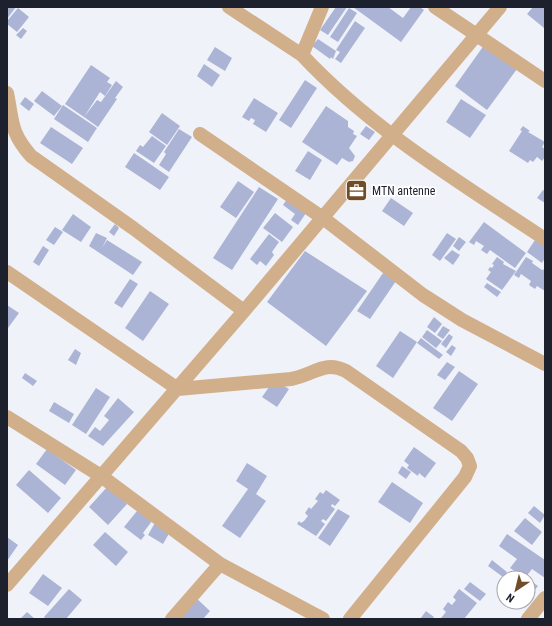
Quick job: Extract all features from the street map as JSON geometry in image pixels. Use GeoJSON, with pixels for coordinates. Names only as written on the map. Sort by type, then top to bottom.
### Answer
{"type":"FeatureCollection","features":[{"type":"Feature","properties":{"kind":"street"},"geometry":{"type":"LineString","coordinates":[[229,7],[302,55],[336,90],[392,136],[545,239]]}},
{"type":"Feature","properties":{"kind":"street"},"geometry":{"type":"LineString","coordinates":[[302,55],[322,7]]}},
{"type":"Feature","properties":{"kind":"street"},"geometry":{"type":"LineString","coordinates":[[435,7],[477,34],[545,82]]}},
{"type":"Feature","properties":{"kind":"street"},"geometry":{"type":"LineString","coordinates":[[7,585],[178,389],[500,7]]}},
{"type":"Feature","properties":{"kind":"street"},"geometry":{"type":"LineString","coordinates":[[7,94],[12,127],[19,142],[31,156],[133,228],[244,311]]}},
{"type":"Feature","properties":{"kind":"street"},"geometry":{"type":"LineString","coordinates":[[200,134],[323,218],[423,294],[462,320],[545,364]]}},
{"type":"Feature","properties":{"kind":"street"},"geometry":{"type":"LineString","coordinates":[[7,272],[178,389],[292,380],[304,377],[326,366],[336,366],[346,371],[442,438],[467,458],[470,466],[464,477],[350,619]]}},
{"type":"Feature","properties":{"kind":"street"},"geometry":{"type":"LineString","coordinates":[[7,417],[102,476],[220,564],[323,619]]}},
{"type":"Feature","properties":{"kind":"street"},"geometry":{"type":"LineString","coordinates":[[172,619],[220,564]]}},
{"type":"Feature","properties":{"kind":"street"},"geometry":{"type":"LineString","coordinates":[[528,619],[545,598]]}},
{"type":"Feature","properties":{"kind":"building"},"geometry":{"type":"Polygon","coordinates":[[[16,7],[7,19],[7,8],[16,7]]]}},
{"type":"Feature","properties":{"kind":"building"},"geometry":{"type":"Polygon","coordinates":[[[336,7],[347,7],[328,35],[320,30],[336,7]]]}},
{"type":"Feature","properties":{"kind":"building"},"geometry":{"type":"Polygon","coordinates":[[[353,7],[388,7],[403,18],[411,7],[420,7],[424,10],[401,42],[353,7]]]}},
{"type":"Feature","properties":{"kind":"building"},"geometry":{"type":"Polygon","coordinates":[[[533,7],[545,7],[544,28],[527,14],[533,7]]]}},
{"type":"Feature","properties":{"kind":"building"},"geometry":{"type":"Polygon","coordinates":[[[18,8],[29,17],[17,32],[7,24],[7,21],[18,8]]]}},
{"type":"Feature","properties":{"kind":"building"},"geometry":{"type":"Polygon","coordinates":[[[349,8],[357,13],[338,42],[330,37],[349,8]]]}},
{"type":"Feature","properties":{"kind":"building"},"geometry":{"type":"Polygon","coordinates":[[[355,21],[365,28],[341,63],[335,59],[340,52],[336,50],[355,21]]]}},
{"type":"Feature","properties":{"kind":"building"},"geometry":{"type":"Polygon","coordinates":[[[23,28],[27,31],[21,39],[16,35],[23,28]]]}},
{"type":"Feature","properties":{"kind":"building"},"geometry":{"type":"Polygon","coordinates":[[[318,39],[336,51],[333,59],[331,57],[330,59],[312,46],[318,39]]]}},
{"type":"Feature","properties":{"kind":"building"},"geometry":{"type":"Polygon","coordinates":[[[487,41],[520,65],[487,110],[455,86],[487,41]]]}},
{"type":"Feature","properties":{"kind":"building"},"geometry":{"type":"Polygon","coordinates":[[[215,47],[232,58],[225,71],[207,60],[215,47]]]}},
{"type":"Feature","properties":{"kind":"building"},"geometry":{"type":"Polygon","coordinates":[[[204,64],[220,75],[212,87],[197,76],[204,64]]]}},
{"type":"Feature","properties":{"kind":"building"},"geometry":{"type":"Polygon","coordinates":[[[91,65],[110,78],[107,82],[112,85],[105,96],[100,92],[84,117],[65,104],[91,65]]]}},
{"type":"Feature","properties":{"kind":"building"},"geometry":{"type":"Polygon","coordinates":[[[305,80],[317,88],[291,128],[279,120],[305,80]]]}},
{"type":"Feature","properties":{"kind":"building"},"geometry":{"type":"Polygon","coordinates":[[[116,81],[123,87],[115,98],[117,99],[98,127],[84,117],[97,100],[101,102],[116,81]]]}},
{"type":"Feature","properties":{"kind":"building"},"geometry":{"type":"Polygon","coordinates":[[[42,91],[62,106],[54,116],[34,101],[42,91]]]}},
{"type":"Feature","properties":{"kind":"building"},"geometry":{"type":"Polygon","coordinates":[[[25,97],[34,104],[29,111],[20,104],[25,97]]]}},
{"type":"Feature","properties":{"kind":"building"},"geometry":{"type":"Polygon","coordinates":[[[254,98],[278,113],[266,132],[253,124],[255,120],[251,118],[249,121],[242,117],[254,98]]]}},
{"type":"Feature","properties":{"kind":"building"},"geometry":{"type":"Polygon","coordinates":[[[461,99],[486,115],[470,138],[446,122],[461,99]]]}},
{"type":"Feature","properties":{"kind":"building"},"geometry":{"type":"Polygon","coordinates":[[[63,105],[97,128],[88,142],[54,119],[63,105]]]}},
{"type":"Feature","properties":{"kind":"building"},"geometry":{"type":"Polygon","coordinates":[[[326,106],[348,121],[348,127],[354,131],[353,134],[357,136],[349,148],[355,156],[353,161],[349,162],[342,158],[337,165],[302,142],[326,106]]]}},
{"type":"Feature","properties":{"kind":"building"},"geometry":{"type":"Polygon","coordinates":[[[162,113],[180,126],[167,145],[149,132],[162,113]]]}},
{"type":"Feature","properties":{"kind":"building"},"geometry":{"type":"Polygon","coordinates":[[[366,126],[375,132],[369,140],[360,134],[366,126]]]}},
{"type":"Feature","properties":{"kind":"building"},"geometry":{"type":"Polygon","coordinates":[[[523,126],[530,131],[528,132],[545,142],[542,147],[545,149],[545,157],[542,161],[537,157],[533,162],[530,160],[528,163],[509,151],[522,131],[520,130],[523,126]]]}},
{"type":"Feature","properties":{"kind":"building"},"geometry":{"type":"Polygon","coordinates":[[[51,127],[83,148],[72,164],[40,143],[51,127]]]}},
{"type":"Feature","properties":{"kind":"building"},"geometry":{"type":"Polygon","coordinates":[[[179,129],[192,137],[169,172],[159,165],[166,154],[164,152],[179,129]]]}},
{"type":"Feature","properties":{"kind":"building"},"geometry":{"type":"Polygon","coordinates":[[[152,136],[166,146],[154,163],[136,151],[140,145],[143,147],[152,136]]]}},
{"type":"Feature","properties":{"kind":"building"},"geometry":{"type":"Polygon","coordinates":[[[308,151],[322,160],[310,180],[295,171],[308,151]]]}},
{"type":"Feature","properties":{"kind":"building"},"geometry":{"type":"Polygon","coordinates":[[[134,153],[169,177],[160,190],[125,167],[134,153]]]}},
{"type":"Feature","properties":{"kind":"building"},"geometry":{"type":"Polygon","coordinates":[[[238,181],[254,192],[236,218],[220,207],[238,181]]]}},
{"type":"Feature","properties":{"kind":"building"},"geometry":{"type":"Polygon","coordinates":[[[259,187],[278,199],[232,270],[213,258],[259,187]]]}},
{"type":"Feature","properties":{"kind":"building"},"geometry":{"type":"Polygon","coordinates":[[[543,190],[545,191],[545,203],[537,198],[543,190]]]}},
{"type":"Feature","properties":{"kind":"building"},"geometry":{"type":"Polygon","coordinates":[[[391,198],[413,213],[404,226],[382,211],[391,198]]]}},
{"type":"Feature","properties":{"kind":"building"},"geometry":{"type":"Polygon","coordinates":[[[287,199],[306,213],[298,225],[291,220],[295,214],[283,205],[287,199]]]}},
{"type":"Feature","properties":{"kind":"building"},"geometry":{"type":"Polygon","coordinates":[[[275,213],[293,227],[282,242],[263,228],[275,213]]]}},
{"type":"Feature","properties":{"kind":"building"},"geometry":{"type":"Polygon","coordinates":[[[73,214],[91,227],[81,242],[62,230],[73,214]]]}},
{"type":"Feature","properties":{"kind":"building"},"geometry":{"type":"Polygon","coordinates":[[[484,222],[526,253],[515,268],[490,250],[487,254],[481,250],[484,246],[476,241],[474,245],[469,242],[484,222]]]}},
{"type":"Feature","properties":{"kind":"building"},"geometry":{"type":"Polygon","coordinates":[[[115,224],[119,228],[114,236],[109,232],[115,224]]]}},
{"type":"Feature","properties":{"kind":"building"},"geometry":{"type":"Polygon","coordinates":[[[55,227],[63,232],[54,245],[46,240],[55,227]]]}},
{"type":"Feature","properties":{"kind":"building"},"geometry":{"type":"Polygon","coordinates":[[[96,233],[107,238],[102,248],[107,240],[142,262],[133,275],[89,246],[96,233]]]}},
{"type":"Feature","properties":{"kind":"building"},"geometry":{"type":"Polygon","coordinates":[[[447,233],[456,239],[440,261],[432,255],[447,233]]]}},
{"type":"Feature","properties":{"kind":"building"},"geometry":{"type":"Polygon","coordinates":[[[269,234],[279,242],[272,252],[274,255],[266,266],[260,261],[257,265],[250,259],[269,234]]]}},
{"type":"Feature","properties":{"kind":"building"},"geometry":{"type":"Polygon","coordinates":[[[539,234],[545,238],[545,258],[542,263],[527,252],[539,234]]]}},
{"type":"Feature","properties":{"kind":"building"},"geometry":{"type":"Polygon","coordinates":[[[459,237],[466,242],[459,251],[453,246],[459,237]]]}},
{"type":"Feature","properties":{"kind":"building"},"geometry":{"type":"Polygon","coordinates":[[[43,246],[49,250],[39,266],[33,262],[43,246]]]}},
{"type":"Feature","properties":{"kind":"building"},"geometry":{"type":"Polygon","coordinates":[[[452,250],[460,255],[453,265],[444,258],[452,250]]]}},
{"type":"Feature","properties":{"kind":"building"},"geometry":{"type":"Polygon","coordinates":[[[305,251],[367,291],[326,346],[267,302],[305,251]]]}},
{"type":"Feature","properties":{"kind":"building"},"geometry":{"type":"Polygon","coordinates":[[[497,257],[504,262],[503,264],[516,271],[502,290],[486,279],[491,272],[488,270],[490,267],[492,268],[494,265],[492,264],[497,257]]]}},
{"type":"Feature","properties":{"kind":"building"},"geometry":{"type":"Polygon","coordinates":[[[526,257],[533,261],[532,263],[542,270],[545,269],[545,291],[537,286],[535,289],[529,285],[531,281],[521,274],[519,278],[514,275],[526,257]]]}},
{"type":"Feature","properties":{"kind":"building"},"geometry":{"type":"Polygon","coordinates":[[[383,273],[396,281],[370,319],[357,311],[383,273]]]}},
{"type":"Feature","properties":{"kind":"building"},"geometry":{"type":"Polygon","coordinates":[[[130,279],[138,284],[122,308],[114,303],[130,279]]]}},
{"type":"Feature","properties":{"kind":"building"},"geometry":{"type":"Polygon","coordinates":[[[487,283],[501,292],[497,297],[484,287],[487,283]]]}},
{"type":"Feature","properties":{"kind":"building"},"geometry":{"type":"Polygon","coordinates":[[[150,291],[169,304],[143,341],[125,328],[150,291]]]}},
{"type":"Feature","properties":{"kind":"building"},"geometry":{"type":"Polygon","coordinates":[[[7,305],[19,313],[8,328],[7,327],[7,305]]]}},
{"type":"Feature","properties":{"kind":"building"},"geometry":{"type":"Polygon","coordinates":[[[434,317],[442,324],[435,333],[427,327],[434,317]]]}},
{"type":"Feature","properties":{"kind":"building"},"geometry":{"type":"Polygon","coordinates":[[[443,326],[450,330],[443,339],[437,335],[443,326]]]}},
{"type":"Feature","properties":{"kind":"building"},"geometry":{"type":"Polygon","coordinates":[[[427,330],[442,341],[436,348],[422,337],[427,330]]]}},
{"type":"Feature","properties":{"kind":"building"},"geometry":{"type":"Polygon","coordinates":[[[400,331],[417,342],[393,378],[376,366],[400,331]]]}},
{"type":"Feature","properties":{"kind":"building"},"geometry":{"type":"Polygon","coordinates":[[[449,334],[453,337],[446,348],[441,344],[449,334]]]}},
{"type":"Feature","properties":{"kind":"building"},"geometry":{"type":"Polygon","coordinates":[[[421,338],[443,355],[439,359],[417,343],[421,338]]]}},
{"type":"Feature","properties":{"kind":"building"},"geometry":{"type":"Polygon","coordinates":[[[452,345],[456,348],[451,356],[446,352],[452,345]]]}},
{"type":"Feature","properties":{"kind":"building"},"geometry":{"type":"Polygon","coordinates":[[[75,349],[81,353],[76,365],[68,360],[75,349]]]}},
{"type":"Feature","properties":{"kind":"building"},"geometry":{"type":"Polygon","coordinates":[[[447,362],[455,367],[445,380],[437,375],[447,362]]]}},
{"type":"Feature","properties":{"kind":"building"},"geometry":{"type":"Polygon","coordinates":[[[459,371],[478,384],[452,421],[433,408],[459,371]]]}},
{"type":"Feature","properties":{"kind":"building"},"geometry":{"type":"Polygon","coordinates":[[[25,373],[37,381],[33,386],[22,378],[25,373]]]}},
{"type":"Feature","properties":{"kind":"building"},"geometry":{"type":"Polygon","coordinates":[[[274,380],[289,389],[277,407],[262,397],[274,380]]]}},
{"type":"Feature","properties":{"kind":"building"},"geometry":{"type":"Polygon","coordinates":[[[96,388],[110,397],[86,434],[72,425],[96,388]]]}},
{"type":"Feature","properties":{"kind":"building"},"geometry":{"type":"Polygon","coordinates":[[[118,398],[134,412],[103,446],[88,436],[95,427],[100,431],[109,420],[104,416],[118,398]]]}},
{"type":"Feature","properties":{"kind":"building"},"geometry":{"type":"Polygon","coordinates":[[[54,402],[74,414],[69,423],[49,411],[54,402]]]}},
{"type":"Feature","properties":{"kind":"building"},"geometry":{"type":"Polygon","coordinates":[[[414,447],[436,463],[425,478],[419,473],[418,476],[407,468],[409,465],[404,461],[414,447]]]}},
{"type":"Feature","properties":{"kind":"building"},"geometry":{"type":"Polygon","coordinates":[[[47,449],[76,470],[65,485],[36,464],[47,449]]]}},
{"type":"Feature","properties":{"kind":"building"},"geometry":{"type":"Polygon","coordinates":[[[247,463],[267,476],[256,494],[266,501],[240,538],[222,526],[248,489],[236,481],[247,463]]]}},
{"type":"Feature","properties":{"kind":"building"},"geometry":{"type":"Polygon","coordinates":[[[402,466],[411,472],[406,479],[398,473],[402,466]]]}},
{"type":"Feature","properties":{"kind":"building"},"geometry":{"type":"Polygon","coordinates":[[[29,470],[61,498],[48,513],[16,485],[29,470]]]}},
{"type":"Feature","properties":{"kind":"building"},"geometry":{"type":"Polygon","coordinates":[[[392,482],[423,503],[410,523],[378,502],[392,482]]]}},
{"type":"Feature","properties":{"kind":"building"},"geometry":{"type":"Polygon","coordinates":[[[108,486],[127,504],[108,525],[89,507],[108,486]]]}},
{"type":"Feature","properties":{"kind":"building"},"geometry":{"type":"Polygon","coordinates":[[[326,490],[340,500],[335,506],[332,504],[331,506],[335,509],[326,521],[323,519],[321,521],[325,524],[316,536],[297,524],[299,521],[301,523],[304,521],[308,516],[305,513],[309,507],[311,509],[318,501],[315,499],[320,492],[323,494],[326,490]]]}},
{"type":"Feature","properties":{"kind":"building"},"geometry":{"type":"Polygon","coordinates":[[[141,506],[155,517],[143,533],[145,535],[141,540],[124,527],[141,506]]]}},
{"type":"Feature","properties":{"kind":"building"},"geometry":{"type":"Polygon","coordinates":[[[534,506],[545,515],[540,523],[528,513],[534,506]]]}},
{"type":"Feature","properties":{"kind":"building"},"geometry":{"type":"Polygon","coordinates":[[[338,509],[350,516],[330,546],[318,538],[338,509]]]}},
{"type":"Feature","properties":{"kind":"building"},"geometry":{"type":"Polygon","coordinates":[[[525,518],[542,532],[532,545],[514,531],[525,518]]]}},
{"type":"Feature","properties":{"kind":"building"},"geometry":{"type":"Polygon","coordinates":[[[156,521],[171,530],[163,544],[148,535],[156,521]]]}},
{"type":"Feature","properties":{"kind":"building"},"geometry":{"type":"Polygon","coordinates":[[[105,532],[128,552],[116,566],[93,545],[105,532]]]}},
{"type":"Feature","properties":{"kind":"building"},"geometry":{"type":"Polygon","coordinates":[[[507,534],[545,560],[545,578],[536,572],[536,570],[513,570],[510,568],[517,559],[499,546],[507,534]]]}},
{"type":"Feature","properties":{"kind":"building"},"geometry":{"type":"Polygon","coordinates":[[[7,537],[18,545],[7,561],[7,537]]]}},
{"type":"Feature","properties":{"kind":"building"},"geometry":{"type":"Polygon","coordinates":[[[492,560],[504,570],[496,570],[496,572],[488,566],[492,560]]]}},
{"type":"Feature","properties":{"kind":"building"},"geometry":{"type":"Polygon","coordinates":[[[43,574],[62,588],[48,606],[29,593],[43,574]]]}},
{"type":"Feature","properties":{"kind":"building"},"geometry":{"type":"Polygon","coordinates":[[[470,582],[486,594],[480,601],[464,589],[470,582]]]}},
{"type":"Feature","properties":{"kind":"building"},"geometry":{"type":"Polygon","coordinates":[[[69,589],[82,600],[66,619],[46,619],[44,617],[69,589]]]}},
{"type":"Feature","properties":{"kind":"building"},"geometry":{"type":"Polygon","coordinates":[[[459,589],[477,603],[464,619],[442,619],[441,618],[446,612],[443,609],[448,602],[452,605],[456,600],[453,597],[459,589]]]}},
{"type":"Feature","properties":{"kind":"building"},"geometry":{"type":"Polygon","coordinates":[[[194,596],[210,611],[203,619],[182,619],[177,614],[194,596]]]}},
{"type":"Feature","properties":{"kind":"building"},"geometry":{"type":"Polygon","coordinates":[[[426,611],[434,617],[432,619],[420,619],[426,611]]]}},
{"type":"Feature","properties":{"kind":"building"},"geometry":{"type":"Polygon","coordinates":[[[27,612],[35,619],[20,619],[27,612]]]}},
{"type":"Feature","properties":{"kind":"place","name":"MTN antenne"},"geometry":{"type":"Point","coordinates":[357,191]}}]}
